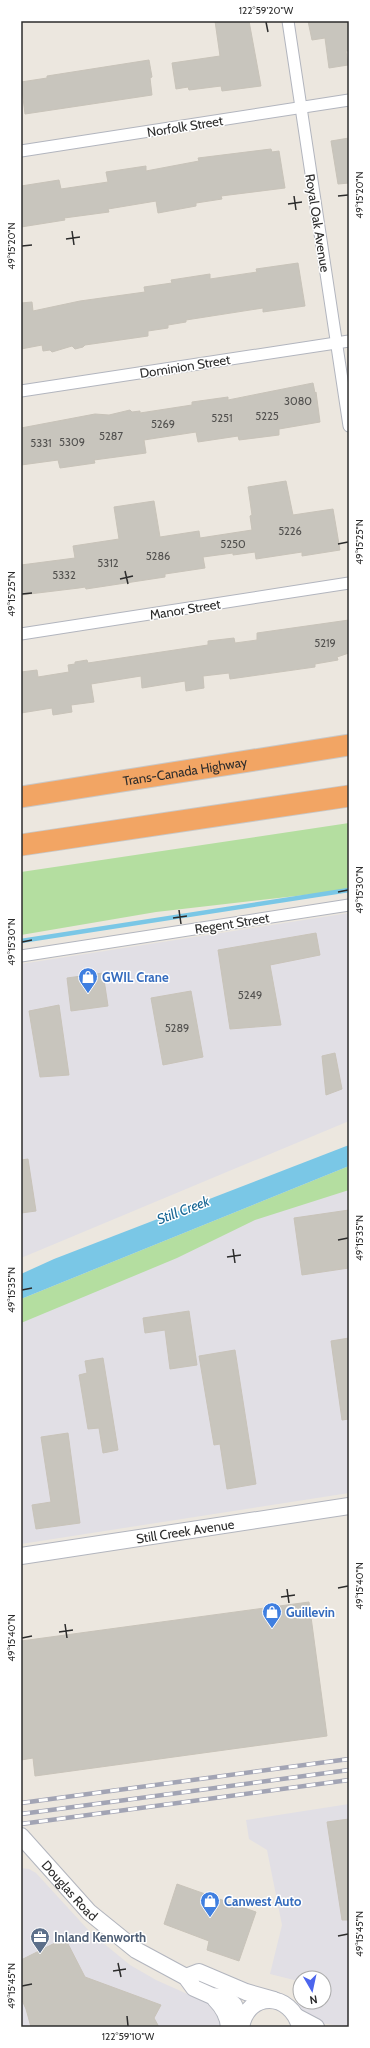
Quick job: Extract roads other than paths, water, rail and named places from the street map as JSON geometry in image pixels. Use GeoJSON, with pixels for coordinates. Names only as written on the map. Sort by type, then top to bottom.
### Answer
{"type":"FeatureCollection","features":[{"type":"Feature","properties":{"kind":"highway","name":"Trans-Canada Highway"},"geometry":{"type":"LineString","coordinates":[[21,797],[349,746]]}},
{"type":"Feature","properties":{"kind":"highway"},"geometry":{"type":"LineString","coordinates":[[21,845],[349,796]]}},
{"type":"Feature","properties":{"kind":"street","name":"Royal Oak Avenue"},"geometry":{"type":"LineString","coordinates":[[288,21],[349,426]]}},
{"type":"Feature","properties":{"kind":"street","name":"Norfolk Street"},"geometry":{"type":"LineString","coordinates":[[21,151],[349,100]]}},
{"type":"Feature","properties":{"kind":"street","name":"Dominion Street"},"geometry":{"type":"LineString","coordinates":[[21,391],[349,340]]}},
{"type":"Feature","properties":{"kind":"street","name":"Manor Street"},"geometry":{"type":"LineString","coordinates":[[21,634],[349,583]]}},
{"type":"Feature","properties":{"kind":"street","name":"Regent Street"},"geometry":{"type":"LineString","coordinates":[[21,956],[349,905]]}},
{"type":"Feature","properties":{"kind":"street","name":"Still Creek Avenue"},"geometry":{"type":"LineString","coordinates":[[21,1556],[349,1506]]}},
{"type":"Feature","properties":{"kind":"street","name":"Douglas Road"},"geometry":{"type":"LineString","coordinates":[[24,1844],[89,1912],[136,1950],[186,1977],[194,1988],[212,1996],[224,2008],[237,2025]]}},
{"type":"Feature","properties":{"kind":"street"},"geometry":{"type":"LineString","coordinates":[[186,1977],[199,1972],[246,1992],[284,2003],[292,2009],[298,2022],[316,2027]]}},
{"type":"Feature","properties":{"kind":"street"},"geometry":{"type":"LineString","coordinates":[[237,2025],[247,2011],[255,2004],[264,2000],[274,2000]]}},
{"type":"Feature","properties":{"kind":"water","name":"Still Creek"},"geometry":{"type":"Polygon","coordinates":[[[349,1145],[349,1166],[21,1299],[21,1274],[54,1259],[349,1145]]]}},
{"type":"Feature","properties":{"kind":"waterway"},"geometry":{"type":"LineString","coordinates":[[21,941],[349,890]]}},
{"type":"Feature","properties":{"kind":"railway"},"geometry":{"type":"LineString","coordinates":[[21,1803],[349,1759]]}},
{"type":"Feature","properties":{"kind":"railway"},"geometry":{"type":"LineString","coordinates":[[21,1814],[349,1770]]}},
{"type":"Feature","properties":{"kind":"railway"},"geometry":{"type":"LineString","coordinates":[[21,1824],[349,1780]]}},
{"type":"Feature","properties":{"kind":"place","name":"GWIL Crane"},"geometry":{"type":"Point","coordinates":[88,994]}},
{"type":"Feature","properties":{"kind":"place","name":"Guillevin"},"geometry":{"type":"Point","coordinates":[272,1629]}},
{"type":"Feature","properties":{"kind":"place","name":"Canwest Auto"},"geometry":{"type":"Point","coordinates":[210,1918]}},
{"type":"Feature","properties":{"kind":"place","name":"Inland Kenworth"},"geometry":{"type":"Point","coordinates":[40,1954]}}]}
